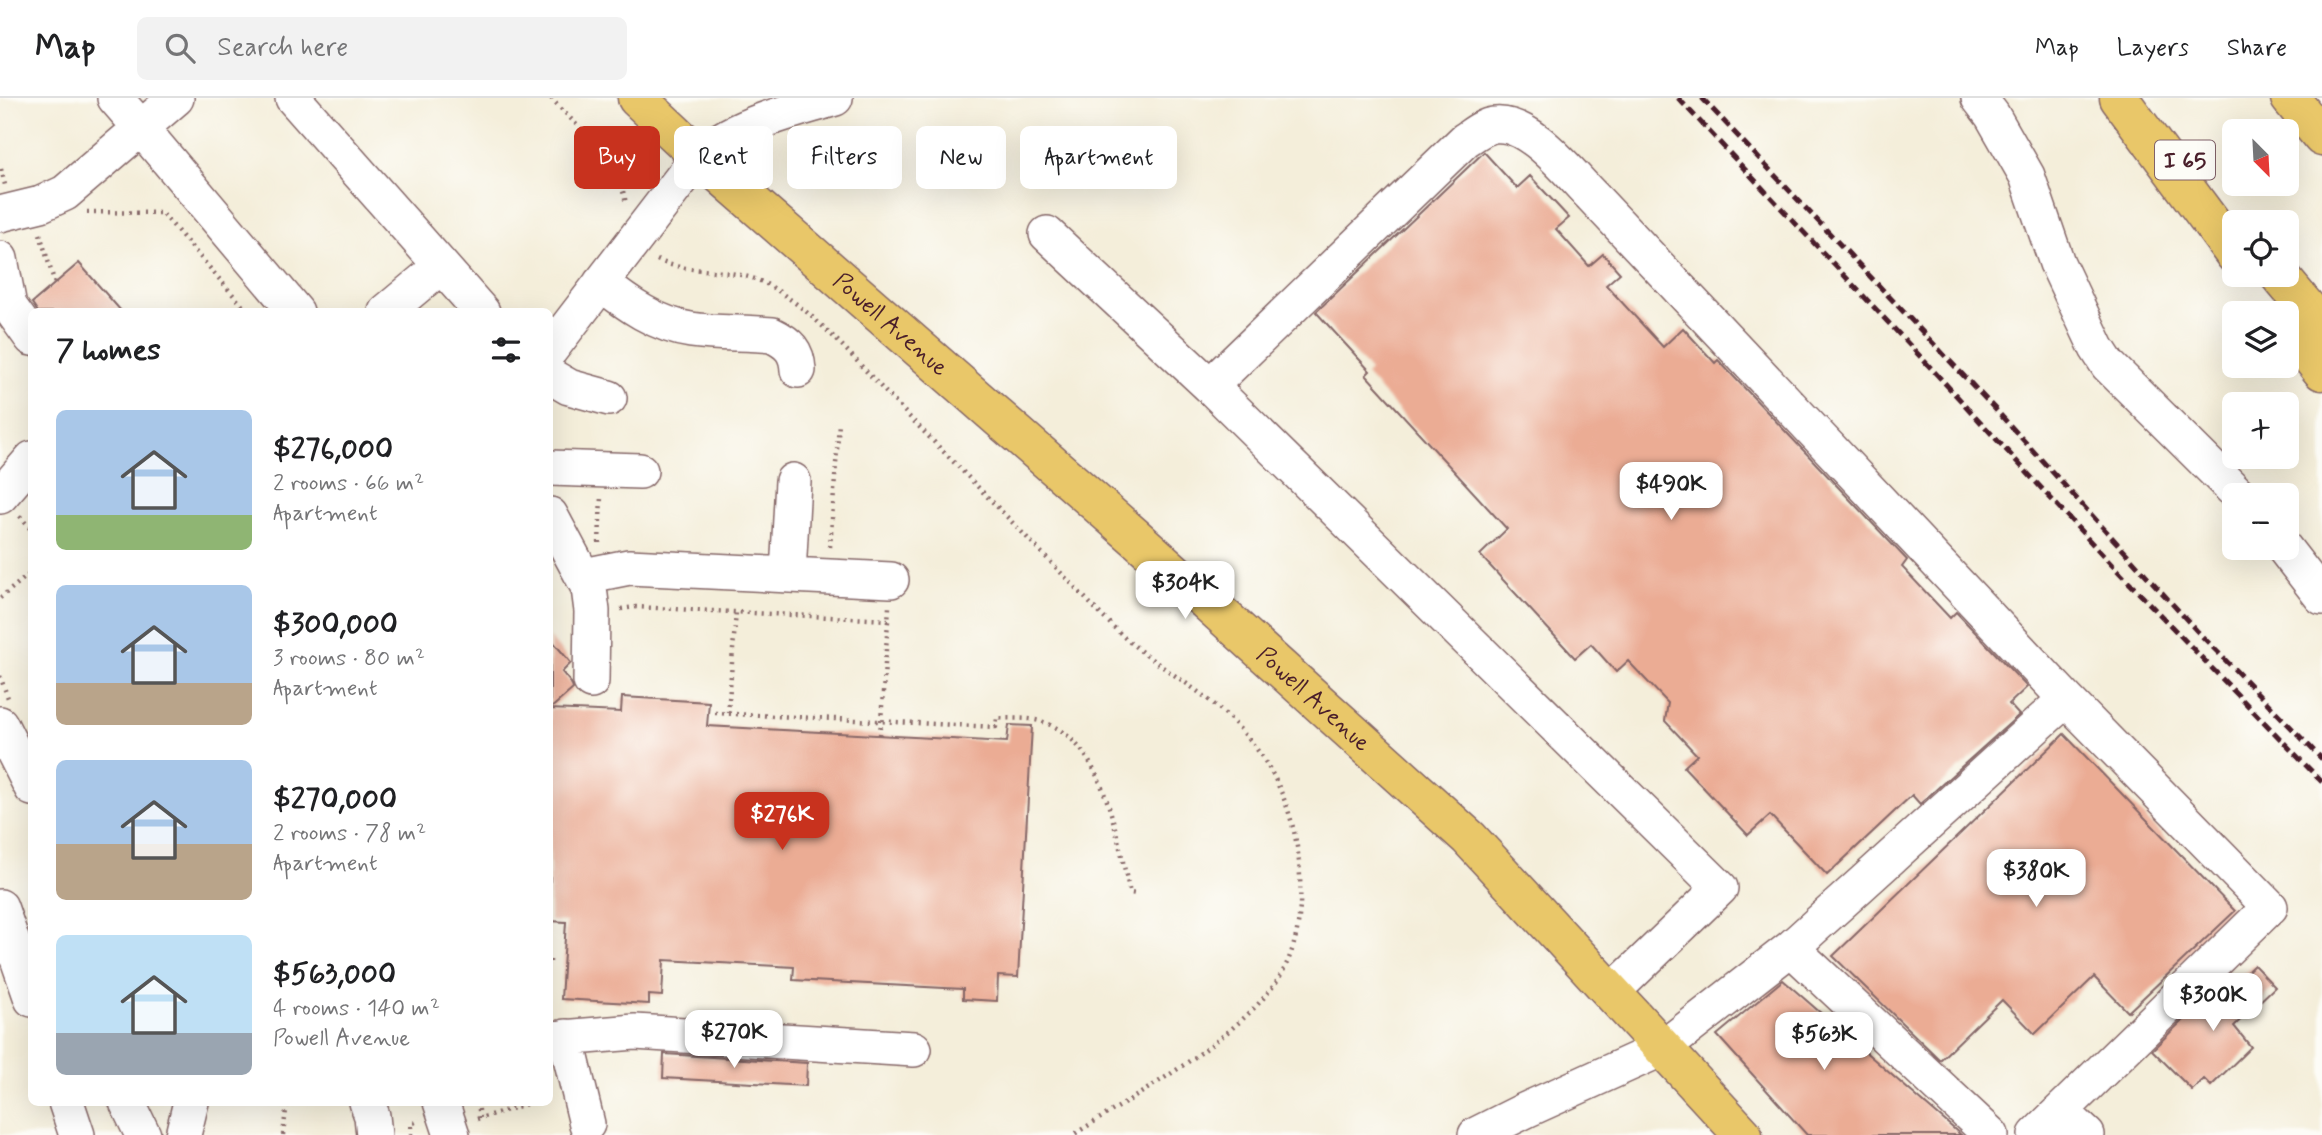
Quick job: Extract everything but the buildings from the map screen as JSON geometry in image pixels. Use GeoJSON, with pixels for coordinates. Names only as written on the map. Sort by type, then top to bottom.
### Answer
{"type":"FeatureCollection","features":[{"type":"Feature","properties":{"kind":"main road","name":"Powell Avenue"},"geometry":{"type":"LineString","coordinates":[[637,98],[674,133]]}},
{"type":"Feature","properties":{"kind":"main road"},"geometry":{"type":"LineString","coordinates":[[2119,98],[2222,238]]}},
{"type":"Feature","properties":{"kind":"main road","name":"I 65"},"geometry":{"type":"LineString","coordinates":[[2134,98],[2226,210]]}},
{"type":"Feature","properties":{"kind":"main road"},"geometry":{"type":"LineString","coordinates":[[2290,98],[2322,137]]}},
{"type":"Feature","properties":{"kind":"main road","name":"Powell Avenue"},"geometry":{"type":"LineString","coordinates":[[737,189],[1135,537],[1469,838],[1743,1135]]}},
{"type":"Feature","properties":{"kind":"main road"},"geometry":{"type":"LineString","coordinates":[[2289,287],[2322,326]]}},
{"type":"Feature","properties":{"kind":"main road"},"geometry":{"type":"LineString","coordinates":[[2299,342],[2322,371]]}},
{"type":"Feature","properties":{"kind":"street"},"geometry":{"type":"LineString","coordinates":[[115,98],[293,308]]}},
{"type":"Feature","properties":{"kind":"street"},"geometry":{"type":"LineString","coordinates":[[0,214],[41,204],[65,193],[176,98]]}},
{"type":"Feature","properties":{"kind":"street"},"geometry":{"type":"LineString","coordinates":[[292,98],[478,308]]}},
{"type":"Feature","properties":{"kind":"street"},"geometry":{"type":"LineString","coordinates":[[756,126],[835,98]]}},
{"type":"Feature","properties":{"kind":"street"},"geometry":{"type":"LineString","coordinates":[[1986,107],[2027,176],[2057,263],[2102,356],[2121,379],[2227,483]]}},
{"type":"Feature","properties":{"kind":"street"},"geometry":{"type":"LineString","coordinates":[[1210,386],[1465,139],[1489,126],[1504,125],[1517,128],[1533,137],[1592,196],[2066,699],[2270,907],[2036,1135]]}},
{"type":"Feature","properties":{"kind":"street"},"geometry":{"type":"LineString","coordinates":[[553,346],[674,189]]}},
{"type":"Feature","properties":{"kind":"street"},"geometry":{"type":"LineString","coordinates":[[1046,234],[1210,386],[1720,888],[1612,992]]}},
{"type":"Feature","properties":{"kind":"street"},"geometry":{"type":"LineString","coordinates":[[0,259],[9,306],[28,332]]}},
{"type":"Feature","properties":{"kind":"street"},"geometry":{"type":"LineString","coordinates":[[391,308],[440,267]]}},
{"type":"Feature","properties":{"kind":"street"},"geometry":{"type":"LineString","coordinates":[[601,283],[640,311],[672,326],[689,330],[772,335],[795,353],[798,370]]}},
{"type":"Feature","properties":{"kind":"street"},"geometry":{"type":"LineString","coordinates":[[553,378],[576,390],[609,398]]}},
{"type":"Feature","properties":{"kind":"street"},"geometry":{"type":"LineString","coordinates":[[0,496],[28,464]]}},
{"type":"Feature","properties":{"kind":"street"},"geometry":{"type":"LineString","coordinates":[[553,468],[640,471]]}},
{"type":"Feature","properties":{"kind":"street"},"geometry":{"type":"LineString","coordinates":[[788,574],[793,481]]}},
{"type":"Feature","properties":{"kind":"street"},"geometry":{"type":"LineString","coordinates":[[553,520],[584,576],[591,598],[591,681]]}},
{"type":"Feature","properties":{"kind":"street"},"geometry":{"type":"LineString","coordinates":[[2293,560],[2322,597]]}},
{"type":"Feature","properties":{"kind":"street"},"geometry":{"type":"LineString","coordinates":[[584,576],[629,567],[891,580]]}},
{"type":"Feature","properties":{"kind":"street"},"geometry":{"type":"LineString","coordinates":[[1476,1135],[1663,1048],[1791,948],[2066,699]]}},
{"type":"Feature","properties":{"kind":"street"},"geometry":{"type":"LineString","coordinates":[[0,724],[28,780]]}},
{"type":"Feature","properties":{"kind":"street"},"geometry":{"type":"LineString","coordinates":[[0,907],[28,988]]}},
{"type":"Feature","properties":{"kind":"street"},"geometry":{"type":"LineString","coordinates":[[1791,948],[1991,1135]]}},
{"type":"Feature","properties":{"kind":"street"},"geometry":{"type":"LineString","coordinates":[[587,1125],[558,1038],[635,1032],[914,1048]]}},
{"type":"Feature","properties":{"kind":"street"},"geometry":{"type":"LineString","coordinates":[[67,1106],[77,1135]]}},
{"type":"Feature","properties":{"kind":"street"},"geometry":{"type":"LineString","coordinates":[[129,1106],[143,1135]]}},
{"type":"Feature","properties":{"kind":"street"},"geometry":{"type":"LineString","coordinates":[[183,1135],[190,1106]]}},
{"type":"Feature","properties":{"kind":"street"},"geometry":{"type":"LineString","coordinates":[[368,1106],[374,1135]]}},
{"type":"Feature","properties":{"kind":"street"},"geometry":{"type":"LineString","coordinates":[[445,1106],[466,1127]]}},
{"type":"Feature","properties":{"kind":"street"},"geometry":{"type":"LineString","coordinates":[[2061,1111],[2087,1135]]}},
{"type":"Feature","properties":{"kind":"path"},"geometry":{"type":"LineString","coordinates":[[551,98],[616,173],[624,190],[627,210],[624,230],[639,251],[672,267],[745,275],[768,285],[817,321],[1105,619],[1132,644],[1211,701],[1241,729],[1262,757],[1279,787],[1291,816],[1297,845],[1300,894],[1295,940],[1276,983],[1263,1001],[1220,1037],[1185,1063],[1073,1135]]}},
{"type":"Feature","properties":{"kind":"path"},"geometry":{"type":"LineString","coordinates":[[81,212],[162,212],[245,308]]}},
{"type":"Feature","properties":{"kind":"path"},"geometry":{"type":"LineString","coordinates":[[828,576],[839,422]]}},
{"type":"Feature","properties":{"kind":"path"},"geometry":{"type":"LineString","coordinates":[[0,598],[28,575]]}},
{"type":"Feature","properties":{"kind":"path"},"geometry":{"type":"LineString","coordinates":[[880,735],[891,580]]}},
{"type":"Feature","properties":{"kind":"path"},"geometry":{"type":"LineString","coordinates":[[610,610],[636,607],[888,620]]}},
{"type":"Feature","properties":{"kind":"path"},"geometry":{"type":"LineString","coordinates":[[728,713],[736,612]]}},
{"type":"Feature","properties":{"kind":"path"},"geometry":{"type":"LineString","coordinates":[[715,713],[996,727],[997,718],[1033,719],[1050,724],[1083,751],[1092,765],[1113,823],[1130,893],[1136,894]]}},
{"type":"Feature","properties":{"kind":"path"},"geometry":{"type":"LineString","coordinates":[[284,1135],[286,1106]]}},
{"type":"Feature","properties":{"kind":"path"},"geometry":{"type":"LineString","coordinates":[[466,1127],[476,1106]]}},
{"type":"Feature","properties":{"kind":"railway"},"geometry":{"type":"LineString","coordinates":[[1678,98],[2112,565],[2322,782]]}},
{"type":"Feature","properties":{"kind":"railway"},"geometry":{"type":"LineString","coordinates":[[1702,98],[1996,410],[2197,631],[2322,759]]}}]}
